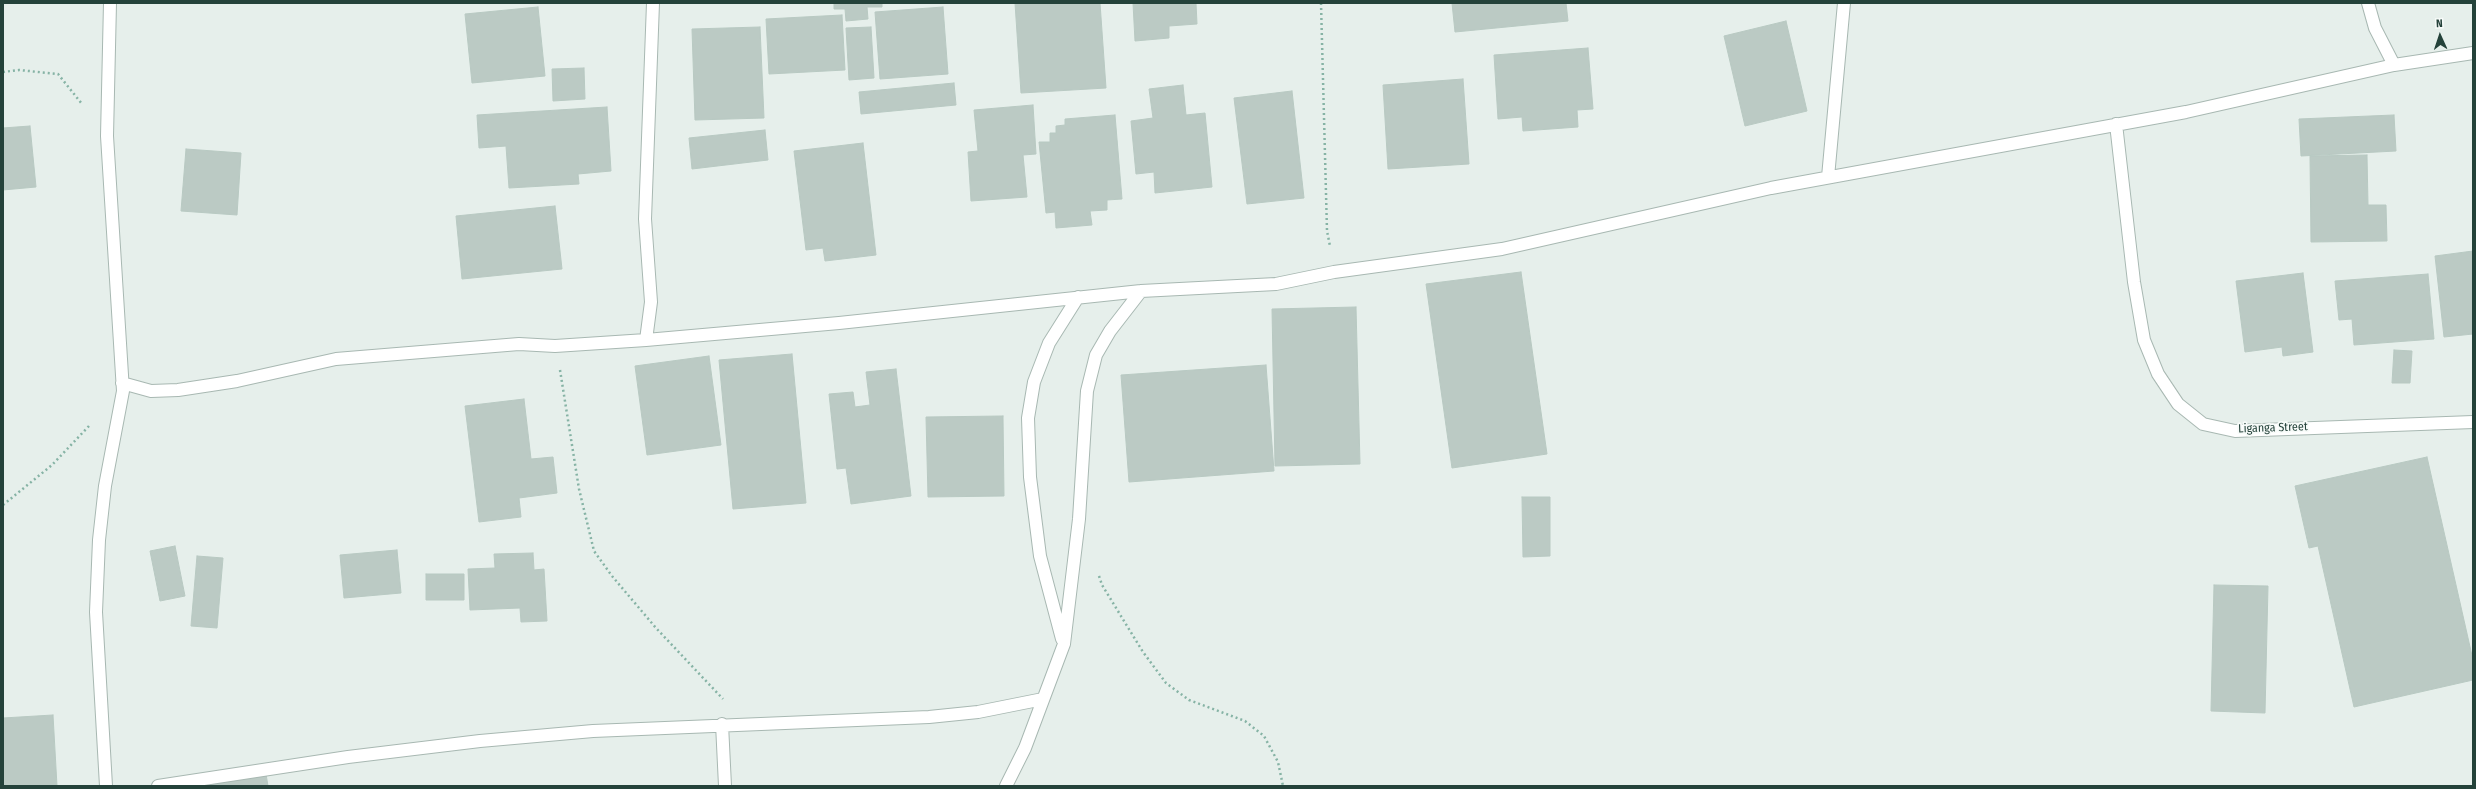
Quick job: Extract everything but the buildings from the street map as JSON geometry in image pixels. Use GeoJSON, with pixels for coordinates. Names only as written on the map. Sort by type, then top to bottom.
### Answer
{"type":"FeatureCollection","features":[{"type":"Feature","properties":{"kind":"street"},"geometry":{"type":"LineString","coordinates":[[106,786],[96,604],[99,540],[105,486],[122,391],[107,136],[110,3]]}},
{"type":"Feature","properties":{"kind":"street"},"geometry":{"type":"LineString","coordinates":[[646,340],[651,302],[645,219],[653,3]]}},
{"type":"Feature","properties":{"kind":"street"},"geometry":{"type":"LineString","coordinates":[[1828,177],[1844,3]]}},
{"type":"Feature","properties":{"kind":"street"},"geometry":{"type":"LineString","coordinates":[[2368,3],[2375,28],[2394,65]]}},
{"type":"Feature","properties":{"kind":"street"},"geometry":{"type":"LineString","coordinates":[[122,383],[151,391],[178,390],[237,381],[336,359],[519,344],[556,346],[646,340],[839,324],[1078,297],[1276,284],[1334,272],[1502,249],[1828,177],[2193,110],[2394,65],[2473,53]]}},
{"type":"Feature","properties":{"kind":"street","name":"Liganga Street"},"geometry":{"type":"LineString","coordinates":[[2116,124],[2134,282],[2144,340],[2158,374],[2178,404],[2203,424],[2236,431],[2473,422]]}},
{"type":"Feature","properties":{"kind":"street"},"geometry":{"type":"LineString","coordinates":[[1006,786],[1024,748],[1064,644],[1079,519],[1087,391],[1096,355],[1110,331],[1141,292]]}},
{"type":"Feature","properties":{"kind":"street"},"geometry":{"type":"LineString","coordinates":[[1064,644],[1040,556],[1030,477],[1028,418],[1034,382],[1049,343],[1078,297]]}},
{"type":"Feature","properties":{"kind":"street"},"geometry":{"type":"LineString","coordinates":[[158,786],[348,757],[480,741],[593,731],[722,724],[929,717],[978,712],[1044,699]]}},
{"type":"Feature","properties":{"kind":"street"},"geometry":{"type":"LineString","coordinates":[[722,724],[725,786]]}},
{"type":"Feature","properties":{"kind":"path"},"geometry":{"type":"LineString","coordinates":[[1321,3],[1327,231],[1334,272]]}},
{"type":"Feature","properties":{"kind":"path"},"geometry":{"type":"LineString","coordinates":[[3,72],[19,70],[58,74],[107,136]]}},
{"type":"Feature","properties":{"kind":"path"},"geometry":{"type":"LineString","coordinates":[[556,346],[579,489],[594,551],[656,628],[698,671],[744,724]]}},
{"type":"Feature","properties":{"kind":"path"},"geometry":{"type":"LineString","coordinates":[[3,505],[52,465],[90,425]]}},
{"type":"Feature","properties":{"kind":"path"},"geometry":{"type":"LineString","coordinates":[[1097,571],[1102,585],[1135,639],[1166,683],[1189,700],[1245,721],[1264,736],[1278,762],[1283,786]]}}]}
